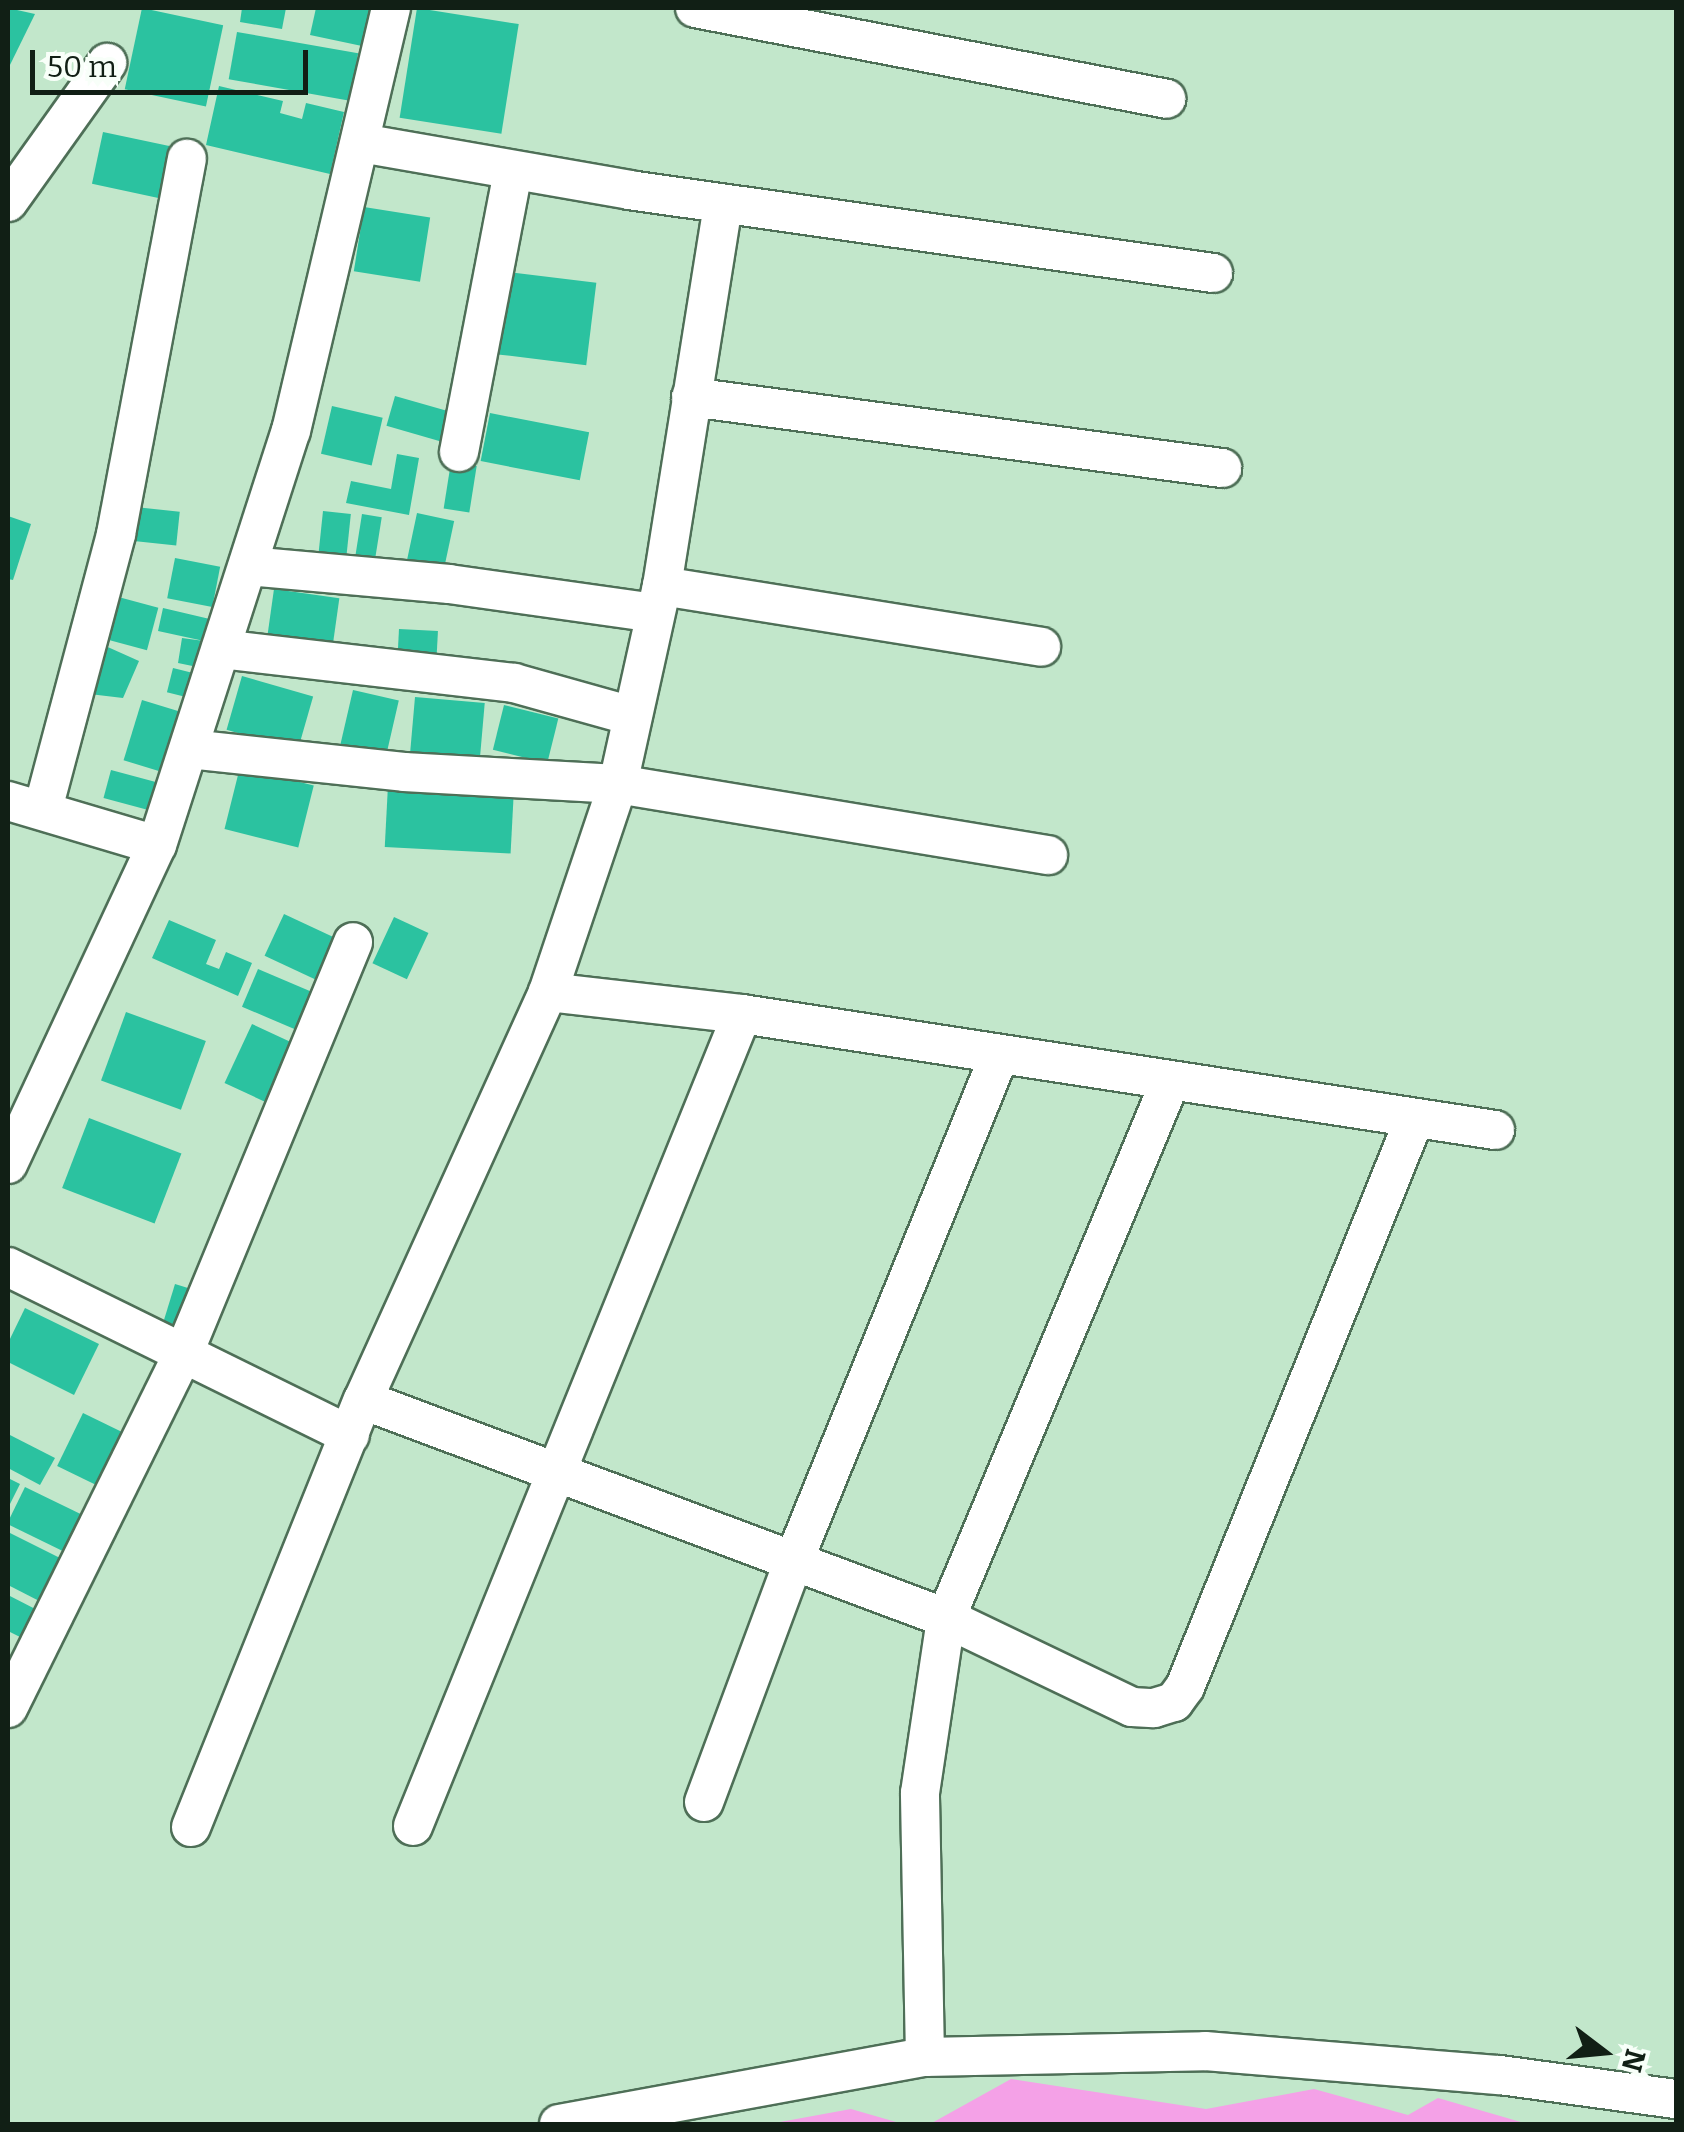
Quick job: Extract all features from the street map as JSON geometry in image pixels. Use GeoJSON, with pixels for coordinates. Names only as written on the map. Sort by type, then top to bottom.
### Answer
{"type":"FeatureCollection","features":[{"type":"Feature","properties":{"kind":"street"},"geometry":{"type":"LineString","coordinates":[[8,1164],[158,845],[292,431],[391,8]]}},
{"type":"Feature","properties":{"kind":"street"},"geometry":{"type":"LineString","coordinates":[[694,8],[1166,98]]}},
{"type":"Feature","properties":{"kind":"street"},"geometry":{"type":"LineString","coordinates":[[8,202],[107,63]]}},
{"type":"Feature","properties":{"kind":"street"},"geometry":{"type":"LineString","coordinates":[[361,143],[723,204],[1213,273]]}},
{"type":"Feature","properties":{"kind":"street"},"geometry":{"type":"LineString","coordinates":[[158,845],[25,805],[116,534],[187,160]]}},
{"type":"Feature","properties":{"kind":"street"},"geometry":{"type":"LineString","coordinates":[[459,452],[513,171]]}},
{"type":"Feature","properties":{"kind":"street"},"geometry":{"type":"LineString","coordinates":[[192,1827],[356,1418],[548,992],[618,784],[658,599],[723,204]]}},
{"type":"Feature","properties":{"kind":"street"},"geometry":{"type":"LineString","coordinates":[[691,397],[1222,468]]}},
{"type":"Feature","properties":{"kind":"street"},"geometry":{"type":"LineString","coordinates":[[248,566],[658,599],[1041,647]]}},
{"type":"Feature","properties":{"kind":"street"},"geometry":{"type":"LineString","coordinates":[[222,648],[514,683],[632,716]]}},
{"type":"Feature","properties":{"kind":"street"},"geometry":{"type":"LineString","coordinates":[[189,749],[404,772],[618,784],[1048,855]]}},
{"type":"Feature","properties":{"kind":"street"},"geometry":{"type":"LineString","coordinates":[[8,1708],[185,1350],[352,942]]}},
{"type":"Feature","properties":{"kind":"street"},"geometry":{"type":"LineString","coordinates":[[548,992],[742,1014],[1495,1130]]}},
{"type":"Feature","properties":{"kind":"street"},"geometry":{"type":"LineString","coordinates":[[413,1826],[560,1472],[742,1014]]}},
{"type":"Feature","properties":{"kind":"street"},"geometry":{"type":"LineString","coordinates":[[704,1802],[794,1560],[1000,1056]]}},
{"type":"Feature","properties":{"kind":"street"},"geometry":{"type":"LineString","coordinates":[[925,2057],[920,1844],[927,1716],[946,1618],[1170,1082]]}},
{"type":"Feature","properties":{"kind":"street"},"geometry":{"type":"LineString","coordinates":[[8,1267],[185,1350],[356,1418],[560,1472],[946,1618],[1132,1707],[1174,1702],[1414,1120]]}},
{"type":"Feature","properties":{"kind":"street"},"geometry":{"type":"LineString","coordinates":[[559,2124],[925,2057],[1205,2051],[1500,2075],[1676,2099]]}},
{"type":"Feature","properties":{"kind":"shaded area"},"geometry":{"type":"Polygon","coordinates":[[[1011,2079],[1206,2109],[1314,2089],[1408,2115],[1438,2098],[1528,2124],[930,2124],[1011,2079]]]}},
{"type":"Feature","properties":{"kind":"shaded area"},"geometry":{"type":"Polygon","coordinates":[[[851,2109],[903,2124],[769,2124],[851,2109]]]}},
{"type":"Feature","properties":{"kind":"building"},"geometry":{"type":"Polygon","coordinates":[[[8,8],[35,14],[8,69],[8,8]]]}},
{"type":"Feature","properties":{"kind":"building"},"geometry":{"type":"Polygon","coordinates":[[[142,8],[223,25],[206,106],[125,89],[142,8]]]}},
{"type":"Feature","properties":{"kind":"building"},"geometry":{"type":"Polygon","coordinates":[[[242,8],[286,8],[282,29],[240,22],[242,8]]]}},
{"type":"Feature","properties":{"kind":"building"},"geometry":{"type":"Polygon","coordinates":[[[316,8],[371,8],[362,46],[310,35],[316,8]]]}},
{"type":"Feature","properties":{"kind":"building"},"geometry":{"type":"Polygon","coordinates":[[[417,8],[519,24],[501,134],[400,118],[417,8]]]}},
{"type":"Feature","properties":{"kind":"building"},"geometry":{"type":"Polygon","coordinates":[[[237,32],[358,53],[350,101],[229,79],[237,32]]]}},
{"type":"Feature","properties":{"kind":"building"},"geometry":{"type":"Polygon","coordinates":[[[219,86],[283,101],[280,113],[302,119],[306,103],[344,112],[330,174],[206,145],[219,86]]]}},
{"type":"Feature","properties":{"kind":"building"},"geometry":{"type":"Polygon","coordinates":[[[103,132],[176,148],[165,199],[92,184],[103,132]]]}},
{"type":"Feature","properties":{"kind":"building"},"geometry":{"type":"Polygon","coordinates":[[[364,207],[430,217],[420,282],[354,271],[364,207]]]}},
{"type":"Feature","properties":{"kind":"building"},"geometry":{"type":"Polygon","coordinates":[[[508,272],[596,283],[586,365],[498,354],[508,272]]]}},
{"type":"Feature","properties":{"kind":"building"},"geometry":{"type":"Polygon","coordinates":[[[395,396],[455,413],[446,443],[386,426],[395,396]]]}},
{"type":"Feature","properties":{"kind":"building"},"geometry":{"type":"Polygon","coordinates":[[[332,406],[383,418],[372,465],[321,454],[332,406]]]}},
{"type":"Feature","properties":{"kind":"building"},"geometry":{"type":"Polygon","coordinates":[[[490,413],[589,432],[580,480],[481,461],[490,413]]]}},
{"type":"Feature","properties":{"kind":"building"},"geometry":{"type":"Polygon","coordinates":[[[397,454],[419,458],[409,515],[346,503],[351,481],[391,489],[397,454]]]}},
{"type":"Feature","properties":{"kind":"building"},"geometry":{"type":"Polygon","coordinates":[[[451,462],[477,466],[469,512],[444,508],[451,462]]]}},
{"type":"Feature","properties":{"kind":"building"},"geometry":{"type":"Polygon","coordinates":[[[135,507],[180,512],[176,546],[131,541],[135,507]]]}},
{"type":"Feature","properties":{"kind":"building"},"geometry":{"type":"Polygon","coordinates":[[[323,511],[351,514],[346,565],[318,562],[323,511]]]}},
{"type":"Feature","properties":{"kind":"building"},"geometry":{"type":"Polygon","coordinates":[[[417,513],[454,521],[444,571],[406,563],[417,513]]]}},
{"type":"Feature","properties":{"kind":"building"},"geometry":{"type":"Polygon","coordinates":[[[362,514],[382,517],[375,560],[355,556],[362,514]]]}},
{"type":"Feature","properties":{"kind":"building"},"geometry":{"type":"Polygon","coordinates":[[[8,516],[31,524],[13,580],[8,579],[8,516]]]}},
{"type":"Feature","properties":{"kind":"building"},"geometry":{"type":"Polygon","coordinates":[[[175,558],[220,567],[212,607],[167,598],[175,558]]]}},
{"type":"Feature","properties":{"kind":"building"},"geometry":{"type":"Polygon","coordinates":[[[274,589],[339,598],[333,644],[268,635],[274,589]]]}},
{"type":"Feature","properties":{"kind":"building"},"geometry":{"type":"Polygon","coordinates":[[[111,595],[158,608],[147,650],[100,638],[111,595]]]}},
{"type":"Feature","properties":{"kind":"building"},"geometry":{"type":"Polygon","coordinates":[[[163,608],[214,620],[207,669],[178,663],[182,638],[204,641],[158,631],[163,608]]]}},
{"type":"Feature","properties":{"kind":"building"},"geometry":{"type":"Polygon","coordinates":[[[399,629],[438,631],[436,663],[397,661],[399,629]]]}},
{"type":"Feature","properties":{"kind":"building"},"geometry":{"type":"Polygon","coordinates":[[[101,644],[139,661],[123,698],[81,693],[101,644]]]}},
{"type":"Feature","properties":{"kind":"building"},"geometry":{"type":"Polygon","coordinates":[[[173,668],[205,676],[199,700],[167,692],[173,668]]]}},
{"type":"Feature","properties":{"kind":"building"},"geometry":{"type":"Polygon","coordinates":[[[242,676],[313,696],[298,750],[227,730],[242,676]]]}},
{"type":"Feature","properties":{"kind":"building"},"geometry":{"type":"Polygon","coordinates":[[[353,690],[399,701],[386,755],[340,745],[353,690]]]}},
{"type":"Feature","properties":{"kind":"building"},"geometry":{"type":"Polygon","coordinates":[[[415,697],[485,703],[480,759],[410,753],[415,697]]]}},
{"type":"Feature","properties":{"kind":"building"},"geometry":{"type":"Polygon","coordinates":[[[142,700],[187,714],[169,774],[124,760],[142,700]]]}},
{"type":"Feature","properties":{"kind":"building"},"geometry":{"type":"Polygon","coordinates":[[[504,705],[558,719],[547,763],[493,750],[504,705]]]}},
{"type":"Feature","properties":{"kind":"building"},"geometry":{"type":"Polygon","coordinates":[[[240,767],[314,785],[298,847],[225,829],[240,767]]]}},
{"type":"Feature","properties":{"kind":"building"},"geometry":{"type":"Polygon","coordinates":[[[111,770],[164,784],[157,812],[103,798],[111,770]]]}},
{"type":"Feature","properties":{"kind":"building"},"geometry":{"type":"Polygon","coordinates":[[[388,785],[514,792],[511,854],[385,847],[388,785]]]}},
{"type":"Feature","properties":{"kind":"building"},"geometry":{"type":"Polygon","coordinates":[[[284,914],[343,941],[323,983],[265,956],[284,914]]]}},
{"type":"Feature","properties":{"kind":"building"},"geometry":{"type":"Polygon","coordinates":[[[394,917],[428,933],[407,979],[372,963],[394,917]]]}},
{"type":"Feature","properties":{"kind":"building"},"geometry":{"type":"Polygon","coordinates":[[[169,920],[216,940],[206,964],[219,969],[226,952],[252,963],[238,996],[152,958],[169,920]]]}},
{"type":"Feature","properties":{"kind":"building"},"geometry":{"type":"Polygon","coordinates":[[[258,969],[322,996],[305,1034],[242,1007],[258,969]]]}},
{"type":"Feature","properties":{"kind":"building"},"geometry":{"type":"Polygon","coordinates":[[[126,1012],[206,1041],[181,1110],[101,1081],[126,1012]]]}},
{"type":"Feature","properties":{"kind":"building"},"geometry":{"type":"Polygon","coordinates":[[[252,1024],[298,1046],[271,1104],[225,1083],[252,1024]]]}},
{"type":"Feature","properties":{"kind":"building"},"geometry":{"type":"Polygon","coordinates":[[[89,1118],[181,1153],[155,1223],[62,1188],[89,1118]]]}},
{"type":"Feature","properties":{"kind":"building"},"geometry":{"type":"Polygon","coordinates":[[[175,1284],[202,1292],[190,1329],[164,1321],[175,1284]]]}},
{"type":"Feature","properties":{"kind":"building"},"geometry":{"type":"Polygon","coordinates":[[[25,1308],[99,1344],[74,1395],[8,1362],[8,1343],[25,1308]]]}},
{"type":"Feature","properties":{"kind":"building"},"geometry":{"type":"Polygon","coordinates":[[[83,1413],[130,1436],[104,1489],[57,1466],[83,1413]]]}},
{"type":"Feature","properties":{"kind":"building"},"geometry":{"type":"Polygon","coordinates":[[[8,1434],[55,1458],[40,1485],[8,1468],[8,1434]]]}},
{"type":"Feature","properties":{"kind":"building"},"geometry":{"type":"Polygon","coordinates":[[[8,1478],[20,1484],[8,1508],[8,1478]]]}},
{"type":"Feature","properties":{"kind":"building"},"geometry":{"type":"Polygon","coordinates":[[[25,1487],[89,1518],[71,1555],[8,1524],[25,1487]]]}},
{"type":"Feature","properties":{"kind":"building"},"geometry":{"type":"Polygon","coordinates":[[[8,1532],[70,1563],[49,1606],[8,1585],[8,1532]]]}},
{"type":"Feature","properties":{"kind":"building"},"geometry":{"type":"Polygon","coordinates":[[[8,1595],[43,1613],[28,1641],[8,1631],[8,1595]]]}}]}
